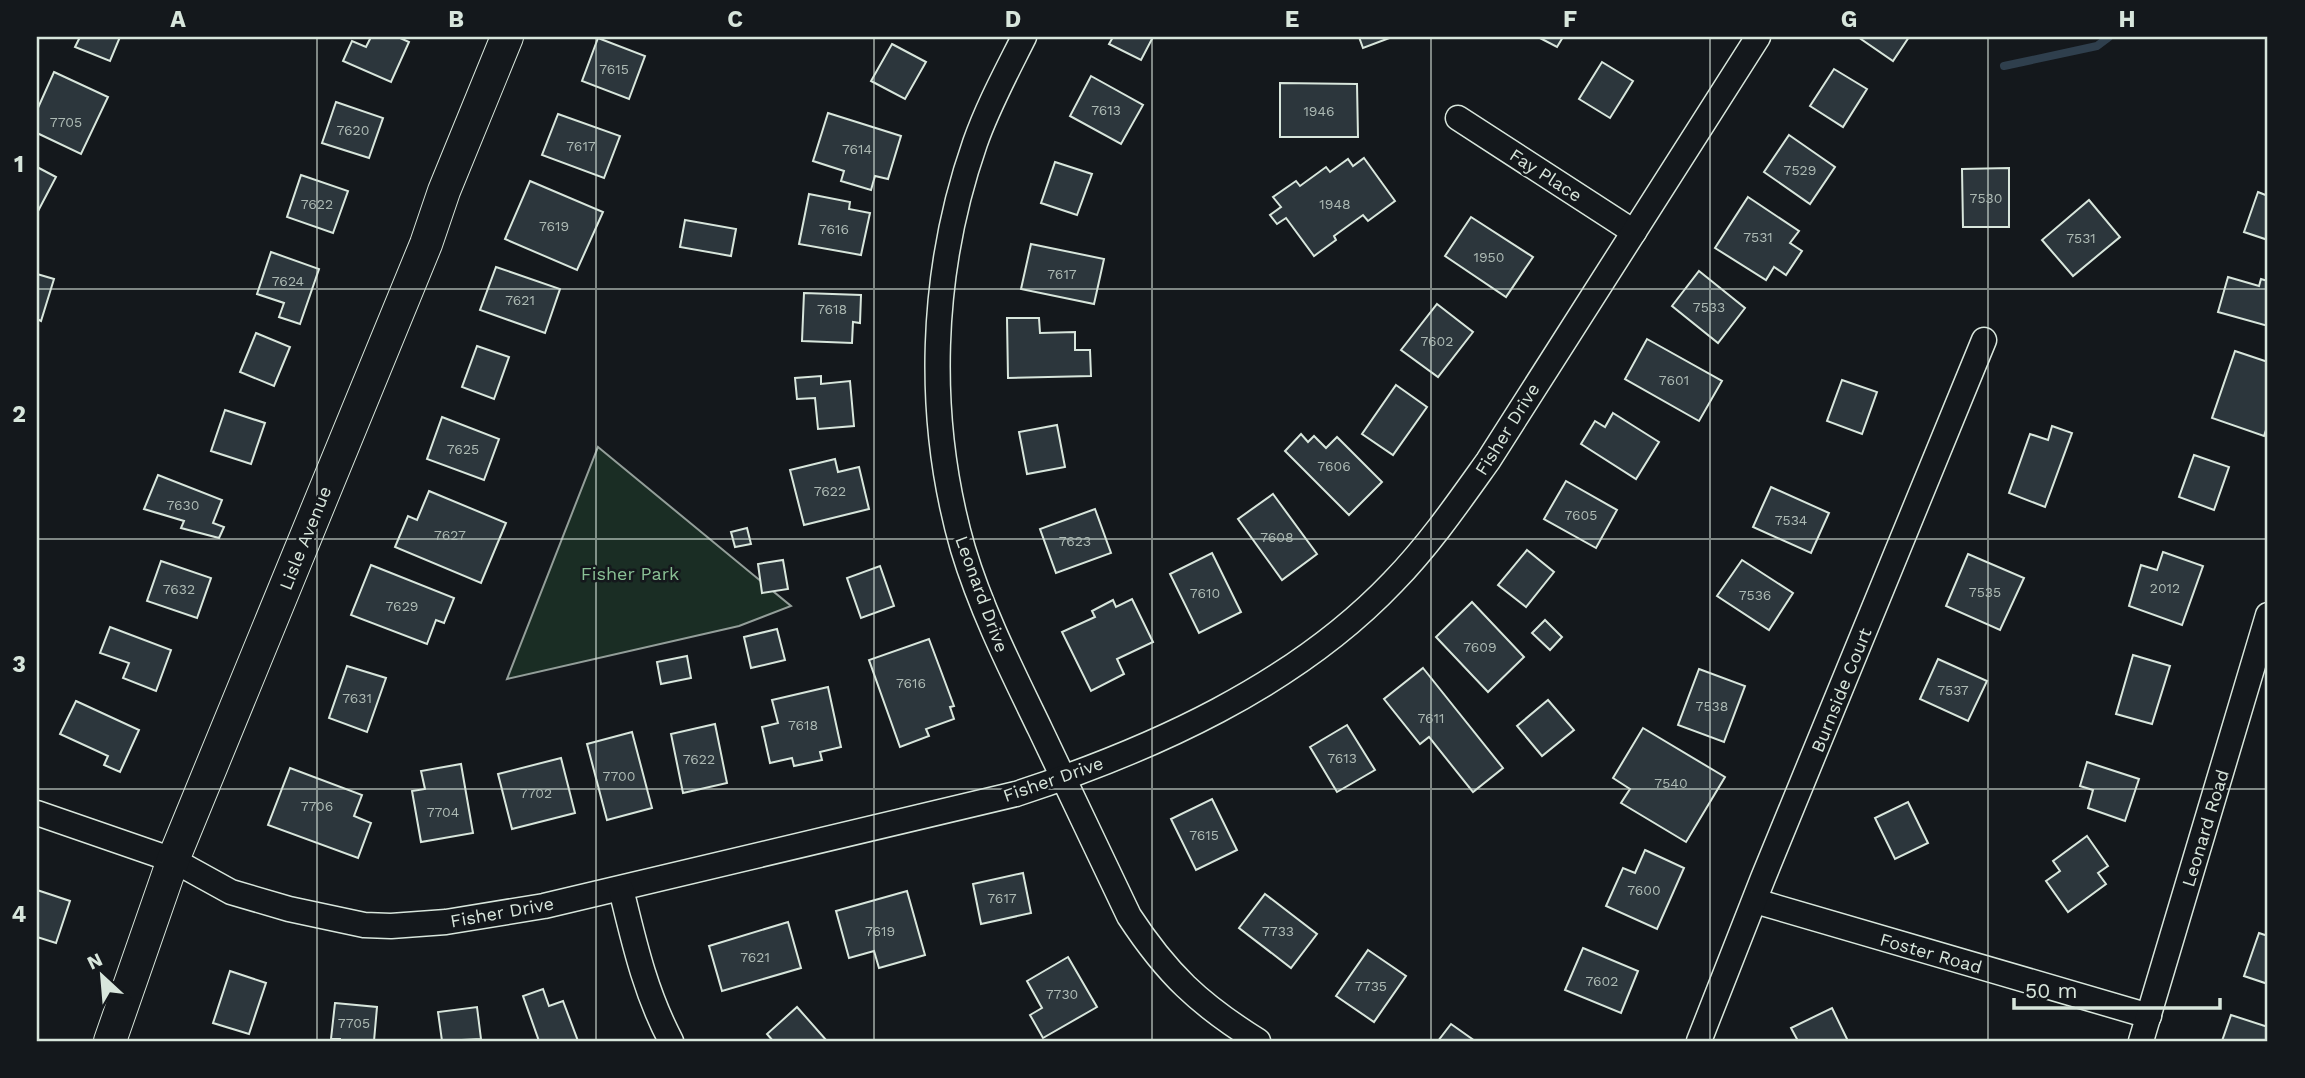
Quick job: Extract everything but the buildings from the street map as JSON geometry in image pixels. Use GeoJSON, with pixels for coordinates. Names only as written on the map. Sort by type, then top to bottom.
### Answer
{"type":"FeatureCollection","features":[{"type":"Feature","properties":{"kind":"street","name":"Lisle Avenue"},"geometry":{"type":"LineString","coordinates":[[110,1041],[173,860],[426,244],[444,191],[507,37]]}},
{"type":"Feature","properties":{"kind":"street","name":"Leonard Drive"},"geometry":{"type":"LineString","coordinates":[[1024,37],[976,141],[948,245],[942,294],[937,364],[939,413],[946,471],[963,549],[992,630],[1129,916],[1154,954],[1183,986],[1225,1021],[1258,1041]]}},
{"type":"Feature","properties":{"kind":"street","name":"Fisher Drive"},"geometry":{"type":"LineString","coordinates":[[37,813],[173,860],[232,891],[289,909],[364,925],[391,926],[446,922],[544,906],[621,889],[1016,794],[1064,779],[1135,750],[1230,704],[1288,670],[1337,633],[1392,584],[1440,530],[1488,461],[1758,37]]}},
{"type":"Feature","properties":{"kind":"street","name":"Fay Place"},"geometry":{"type":"LineString","coordinates":[[1458,118],[1634,232]]}},
{"type":"Feature","properties":{"kind":"street","name":"Burnside Court"},"geometry":{"type":"LineString","coordinates":[[1699,1041],[1984,340]]}},
{"type":"Feature","properties":{"kind":"street","name":"Leonard Road"},"geometry":{"type":"LineString","coordinates":[[2141,1041],[2268,615]]}},
{"type":"Feature","properties":{"kind":"street"},"geometry":{"type":"LineString","coordinates":[[621,889],[638,964],[654,1010],[671,1041]]}},
{"type":"Feature","properties":{"kind":"street","name":"Foster Road"},"geometry":{"type":"LineString","coordinates":[[1755,901],[2149,1016]]}},
{"type":"Feature","properties":{"kind":"green space","name":"Fisher Park"},"geometry":{"type":"Polygon","coordinates":[[[598,447],[791,606],[739,626],[507,679],[598,447]]]}},
{"type":"Feature","properties":{"kind":"waterway"},"geometry":{"type":"LineString","coordinates":[[2004,66],[2097,46],[2109,37]]}}]}
